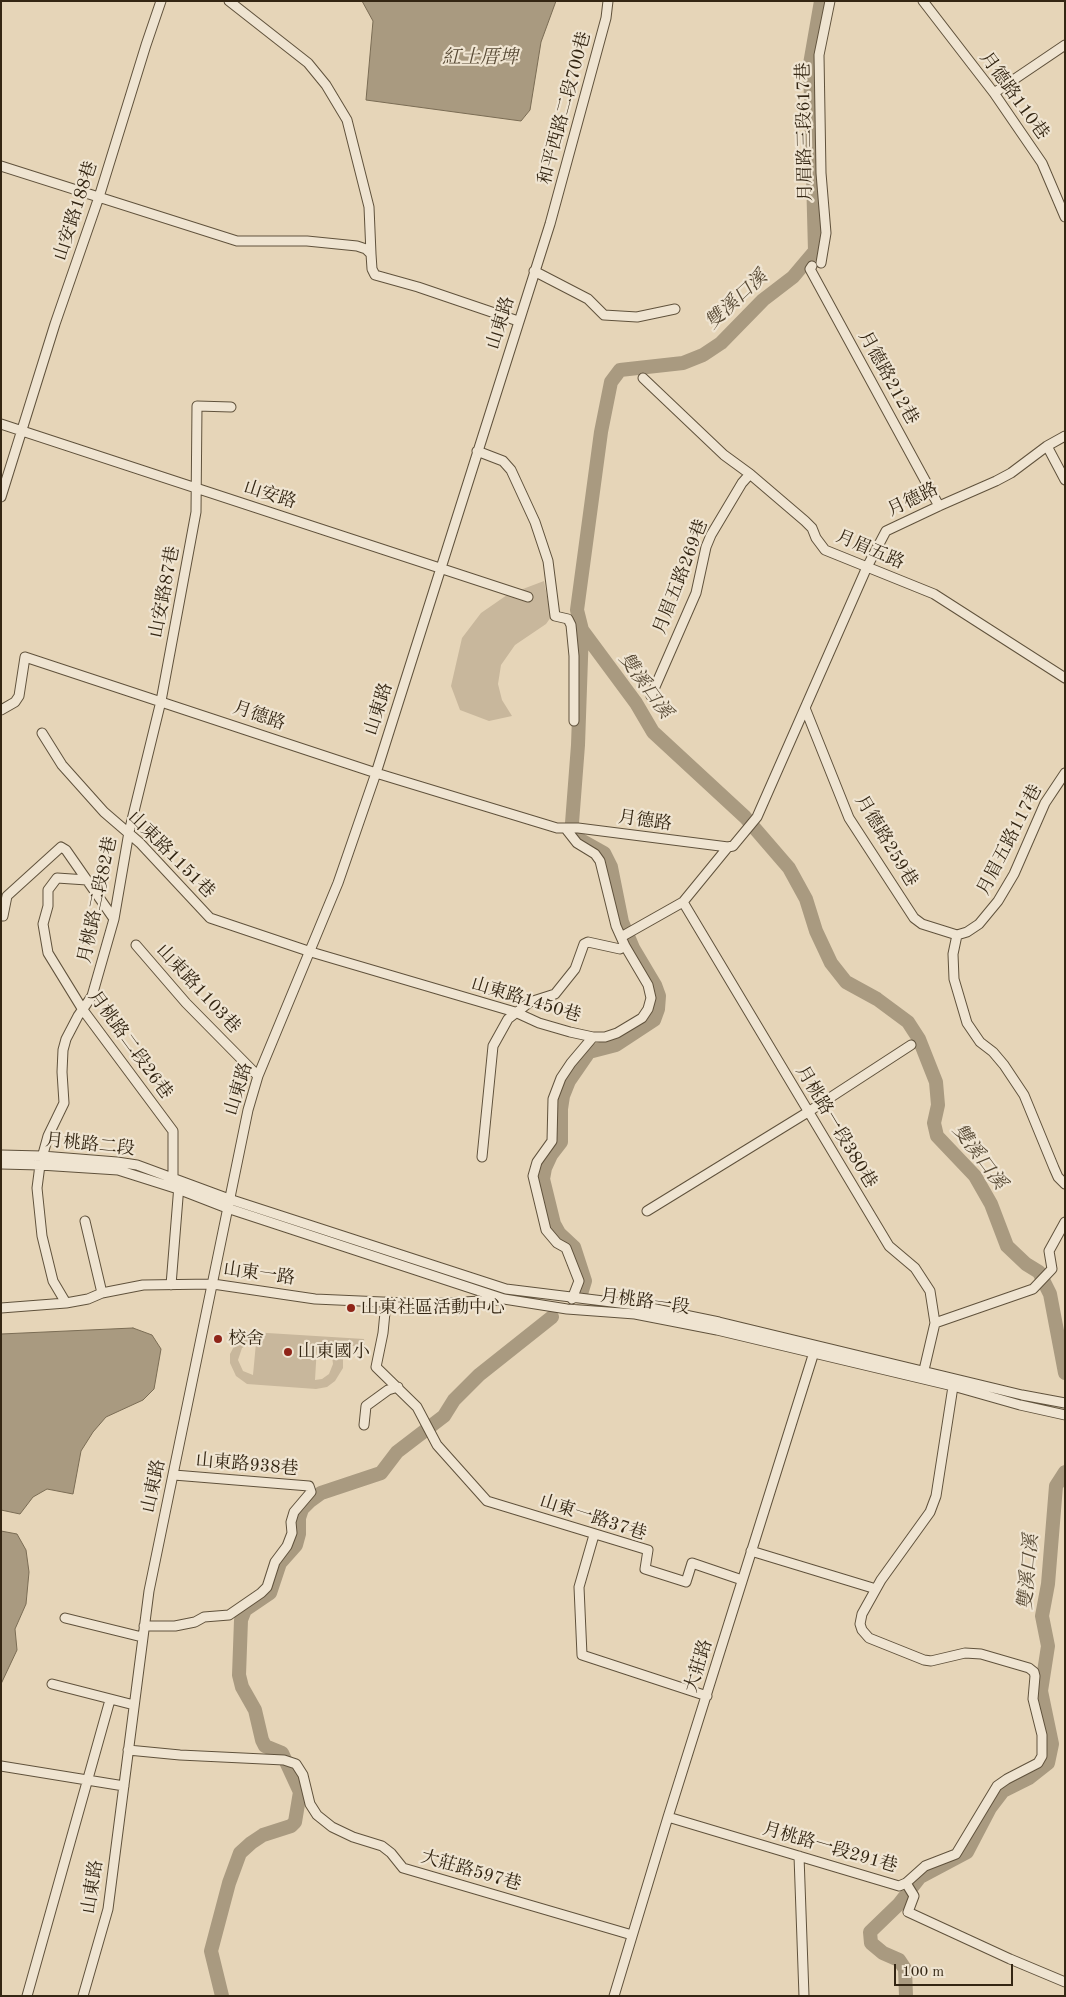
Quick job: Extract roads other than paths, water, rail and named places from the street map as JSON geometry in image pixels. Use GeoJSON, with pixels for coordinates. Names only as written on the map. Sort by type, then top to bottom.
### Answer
{"type":"FeatureCollection","features":[{"type":"Feature","properties":{"kind":"street","name":"山安路188巷"},"geometry":{"type":"LineString","coordinates":[[1,497],[55,324],[99,197],[161,1]]}},
{"type":"Feature","properties":{"kind":"street"},"geometry":{"type":"LineString","coordinates":[[229,1],[308,63],[326,85],[347,120],[369,207],[372,268],[375,274],[518,322]]}},
{"type":"Feature","properties":{"kind":"street","name":"和平西路二段700巷"},"geometry":{"type":"LineString","coordinates":[[550,224],[606,18],[608,1]]}},
{"type":"Feature","properties":{"kind":"street","name":"月眉路三段617巷"},"geometry":{"type":"LineString","coordinates":[[816,264],[826,233],[821,173],[819,55],[830,1]]}},
{"type":"Feature","properties":{"kind":"street","name":"月德路110巷"},"geometry":{"type":"LineString","coordinates":[[923,1],[994,93],[1042,163],[1065,218]]}},
{"type":"Feature","properties":{"kind":"street"},"geometry":{"type":"LineString","coordinates":[[994,93],[1065,45]]}},
{"type":"Feature","properties":{"kind":"street"},"geometry":{"type":"LineString","coordinates":[[1,166],[237,241],[307,242],[357,246],[366,249],[371,254]]}},
{"type":"Feature","properties":{"kind":"street","name":"山東路"},"geometry":{"type":"LineString","coordinates":[[83,1996],[108,1909],[149,1591],[248,1110],[258,1076],[338,882],[376,773],[550,224]]}},
{"type":"Feature","properties":{"kind":"street","name":"月德路212巷"},"geometry":{"type":"LineString","coordinates":[[816,264],[810,269],[939,506]]}},
{"type":"Feature","properties":{"kind":"street"},"geometry":{"type":"LineString","coordinates":[[534,271],[588,299],[604,315],[637,317],[675,309]]}},
{"type":"Feature","properties":{"kind":"street","name":"月眉五路"},"geometry":{"type":"LineString","coordinates":[[643,378],[724,455],[750,474],[805,521],[812,528],[825,550],[934,594],[1065,678]]}},
{"type":"Feature","properties":{"kind":"street","name":"山安路87巷"},"geometry":{"type":"LineString","coordinates":[[161,701],[196,512],[197,406],[231,407]]}},
{"type":"Feature","properties":{"kind":"street","name":"山安路"},"geometry":{"type":"LineString","coordinates":[[1,424],[528,597]]}},
{"type":"Feature","properties":{"kind":"street","name":"月德路"},"geometry":{"type":"LineString","coordinates":[[1,710],[15,702],[19,696],[25,657],[376,773],[566,830],[578,828],[728,847],[733,846],[757,817],[867,567],[886,531],[996,481],[1065,436]]}},
{"type":"Feature","properties":{"kind":"street"},"geometry":{"type":"LineString","coordinates":[[1047,446],[1065,480]]}},
{"type":"Feature","properties":{"kind":"street"},"geometry":{"type":"LineString","coordinates":[[478,451],[503,461],[511,470],[535,522],[548,561],[555,616],[568,619],[571,625],[574,656],[574,721]]}},
{"type":"Feature","properties":{"kind":"street","name":"月眉五路269巷"},"geometry":{"type":"LineString","coordinates":[[651,696],[696,594],[706,547],[711,535],[750,474]]}},
{"type":"Feature","properties":{"kind":"street","name":"月桃路二段82巷"},"geometry":{"type":"LineString","coordinates":[[66,1303],[53,1281],[42,1236],[37,1188],[41,1160],[48,1136],[64,1103],[63,1050],[72,1027],[92,996],[114,919],[129,832],[161,701]]}},
{"type":"Feature","properties":{"kind":"street","name":"月德路259巷"},"geometry":{"type":"LineString","coordinates":[[806,708],[849,818],[914,918],[922,924],[957,935]]}},
{"type":"Feature","properties":{"kind":"street","name":"山東路1151巷"},"geometry":{"type":"LineString","coordinates":[[42,733],[62,765],[104,812],[129,832],[210,918],[310,952]]}},
{"type":"Feature","properties":{"kind":"street","name":"月眉五路117巷"},"geometry":{"type":"LineString","coordinates":[[957,935],[967,932],[979,924],[998,901],[1014,874],[1045,803],[1065,773]]}},
{"type":"Feature","properties":{"kind":"street","name":"山東路1450巷"},"geometry":{"type":"LineString","coordinates":[[310,952],[515,1012],[539,1022],[593,1037],[617,1034],[642,1018],[648,1009],[650,998],[648,985],[625,946],[616,926],[600,861],[596,854],[577,843],[566,830]]}},
{"type":"Feature","properties":{"kind":"street"},"geometry":{"type":"LineString","coordinates":[[621,937],[683,902],[728,847]]}},
{"type":"Feature","properties":{"kind":"street"},"geometry":{"type":"LineString","coordinates":[[1,916],[3,916],[7,896],[61,848],[66,850],[114,919]]}},
{"type":"Feature","properties":{"kind":"street","name":"月桃路二段26巷"},"geometry":{"type":"LineString","coordinates":[[87,880],[57,878],[48,890],[48,906],[43,924],[48,953],[83,1010],[173,1131],[177,1182],[170,1285]]}},
{"type":"Feature","properties":{"kind":"street","name":"月桃路一段380巷"},"geometry":{"type":"LineString","coordinates":[[683,902],[889,1246],[915,1268],[930,1291],[935,1323],[924,1370]]}},
{"type":"Feature","properties":{"kind":"street"},"geometry":{"type":"LineString","coordinates":[[957,935],[953,954],[954,978],[967,1023],[980,1042],[993,1052],[1004,1065],[1020,1089],[1058,1177],[1065,1184]]}},
{"type":"Feature","properties":{"kind":"street"},"geometry":{"type":"LineString","coordinates":[[482,1157],[493,1046],[508,1019],[530,1002],[555,994],[575,969],[584,944],[588,942],[620,949],[625,946]]}},
{"type":"Feature","properties":{"kind":"street","name":"山東路1103巷"},"geometry":{"type":"LineString","coordinates":[[136,945],[186,1003],[258,1076]]}},
{"type":"Feature","properties":{"kind":"street"},"geometry":{"type":"LineString","coordinates":[[572,1298],[579,1282],[566,1248],[557,1243],[546,1230],[533,1176],[537,1162],[552,1141],[553,1099],[561,1078],[593,1037]]}},
{"type":"Feature","properties":{"kind":"street"},"geometry":{"type":"LineString","coordinates":[[647,1211],[808,1112],[911,1045]]}},
{"type":"Feature","properties":{"kind":"street","name":"月桃路二段"},"geometry":{"type":"LineString","coordinates":[[1,1155],[41,1160],[117,1162],[136,1165],[228,1204]]}},
{"type":"Feature","properties":{"kind":"street","name":"月桃路二段"},"geometry":{"type":"LineString","coordinates":[[1,1164],[41,1160]]}},
{"type":"Feature","properties":{"kind":"street","name":"月桃路一段"},"geometry":{"type":"LineString","coordinates":[[228,1204],[504,1300],[568,1309],[635,1314],[718,1326]]}},
{"type":"Feature","properties":{"kind":"street","name":"月桃路一段"},"geometry":{"type":"LineString","coordinates":[[228,1204],[506,1289],[636,1305],[953,1382],[1063,1403]]}},
{"type":"Feature","properties":{"kind":"street"},"geometry":{"type":"LineString","coordinates":[[84,1221],[102,1293]]}},
{"type":"Feature","properties":{"kind":"street"},"geometry":{"type":"LineString","coordinates":[[935,1323],[1033,1289],[1052,1269],[1049,1251],[1065,1222]]}},
{"type":"Feature","properties":{"kind":"street","name":"山東一路"},"geometry":{"type":"LineString","coordinates":[[1,1308],[66,1303],[88,1299],[102,1293],[143,1285],[213,1284],[315,1298],[428,1304],[504,1300]]}},
{"type":"Feature","properties":{"kind":"street"},"geometry":{"type":"LineString","coordinates":[[504,1300],[506,1289]]}},
{"type":"Feature","properties":{"kind":"street"},"geometry":{"type":"LineString","coordinates":[[386,1302],[383,1333],[376,1367],[398,1387]]}},
{"type":"Feature","properties":{"kind":"street","name":"月桃路一段"},"geometry":{"type":"LineString","coordinates":[[815,1349],[924,1370],[1020,1405],[1064,1415]]}},
{"type":"Feature","properties":{"kind":"street","name":"大莊路"},"geometry":{"type":"LineString","coordinates":[[614,1996],[668,1817],[815,1349]]}},
{"type":"Feature","properties":{"kind":"street","name":"月桃路一段291巷"},"geometry":{"type":"LineString","coordinates":[[668,1817],[899,1886],[906,1883],[917,1871],[925,1866],[956,1854],[997,1786],[1038,1763],[1043,1750],[1042,1735],[1032,1699],[1034,1672],[1028,1668],[981,1654],[966,1653],[931,1661],[924,1660],[870,1638],[862,1630],[860,1624],[862,1614],[876,1589],[930,1512],[936,1496],[953,1382]]}},
{"type":"Feature","properties":{"kind":"street"},"geometry":{"type":"LineString","coordinates":[[364,1425],[366,1406],[388,1390],[398,1387]]}},
{"type":"Feature","properties":{"kind":"street","name":"山東一路37巷"},"geometry":{"type":"LineString","coordinates":[[398,1387],[417,1407],[437,1445],[487,1501],[648,1550],[646,1569],[686,1582],[692,1563],[742,1580]]}},
{"type":"Feature","properties":{"kind":"street","name":"山東路938巷"},"geometry":{"type":"LineString","coordinates":[[144,1626],[176,1626],[195,1622],[204,1617],[229,1615],[261,1593],[267,1587],[275,1562],[287,1546],[292,1533],[291,1522],[294,1512],[311,1492],[309,1486],[174,1475]]}},
{"type":"Feature","properties":{"kind":"street"},"geometry":{"type":"LineString","coordinates":[[594,1534],[579,1587],[582,1655],[707,1696]]}},
{"type":"Feature","properties":{"kind":"street"},"geometry":{"type":"LineString","coordinates":[[751,1551],[876,1589]]}},
{"type":"Feature","properties":{"kind":"street"},"geometry":{"type":"LineString","coordinates":[[65,1618],[142,1637]]}},
{"type":"Feature","properties":{"kind":"street"},"geometry":{"type":"LineString","coordinates":[[52,1684],[134,1705]]}},
{"type":"Feature","properties":{"kind":"street"},"geometry":{"type":"LineString","coordinates":[[26,1996],[110,1700]]}},
{"type":"Feature","properties":{"kind":"street","name":"大莊路597巷"},"geometry":{"type":"LineString","coordinates":[[128,1750],[286,1761],[296,1764],[303,1775],[310,1804],[317,1815],[332,1827],[353,1837],[382,1846],[391,1852],[403,1868],[632,1935]]}},
{"type":"Feature","properties":{"kind":"street"},"geometry":{"type":"LineString","coordinates":[[1,1766],[124,1786]]}},
{"type":"Feature","properties":{"kind":"street"},"geometry":{"type":"LineString","coordinates":[[799,1856],[804,1996]]}},
{"type":"Feature","properties":{"kind":"street"},"geometry":{"type":"LineString","coordinates":[[906,1883],[914,1896],[908,1912],[1010,1960],[1065,1982]]}},
{"type":"Feature","properties":{"kind":"water","name":"紅土厝埤"},"geometry":{"type":"Polygon","coordinates":[[[362,1],[556,1],[541,42],[530,110],[521,121],[366,100],[373,21],[362,1]]]}},
{"type":"Feature","properties":{"kind":"water"},"geometry":{"type":"Polygon","coordinates":[[[133,1328],[152,1335],[161,1349],[154,1389],[143,1400],[106,1417],[93,1432],[81,1451],[73,1494],[47,1489],[33,1497],[20,1514],[1,1510],[1,1334],[133,1328]]]}},
{"type":"Feature","properties":{"kind":"water"},"geometry":{"type":"Polygon","coordinates":[[[1,1531],[17,1534],[26,1550],[29,1572],[26,1604],[15,1629],[17,1650],[1,1684],[1,1531]]]}},
{"type":"Feature","properties":{"kind":"waterway","name":"雙溪口溪"},"geometry":{"type":"LineString","coordinates":[[821,1],[810,64],[815,251],[793,277],[763,300],[721,343],[703,355],[683,363],[620,370],[611,382],[601,432],[577,610],[582,630],[636,703],[653,732],[745,817],[789,868],[806,899],[816,931],[831,963],[846,982],[877,999],[908,1022],[919,1039],[936,1082],[938,1105],[934,1123],[937,1136],[975,1176],[991,1204],[1007,1246],[1026,1264],[1039,1272],[1050,1294],[1065,1373]]}},
{"type":"Feature","properties":{"kind":"waterway"},"geometry":{"type":"LineString","coordinates":[[581,1294],[585,1281],[574,1247],[559,1233],[554,1224],[543,1179],[545,1168],[551,1155],[561,1142],[563,1096],[569,1081],[589,1052],[616,1045],[654,1020],[658,1009],[659,996],[655,985],[633,948],[622,922],[611,867],[604,853],[579,839],[574,833],[572,823],[578,745],[582,630]]}},
{"type":"Feature","properties":{"kind":"waterway"},"geometry":{"type":"LineString","coordinates":[[222,1996],[211,1951],[229,1883],[240,1853],[263,1835],[291,1826],[295,1822],[300,1792],[282,1753],[265,1746],[255,1710],[242,1687],[239,1675],[241,1620],[245,1610],[270,1593],[280,1563],[296,1545],[299,1534],[299,1518],[302,1509],[310,1501],[321,1493],[381,1473],[397,1452],[444,1416],[454,1400],[479,1375],[552,1317]]}},
{"type":"Feature","properties":{"kind":"waterway","name":"雙溪口溪"},"geometry":{"type":"LineString","coordinates":[[906,1996],[905,1969],[899,1960],[883,1953],[871,1943],[870,1932],[899,1904],[920,1877],[967,1852],[990,1808],[1003,1791],[1029,1778],[1048,1763],[1052,1744],[1041,1691],[1048,1646],[1042,1616],[1048,1584],[1056,1486],[1065,1472]]}},
{"type":"Feature","properties":{"kind":"place","name":"山東社區活動中心"},"geometry":{"type":"Point","coordinates":[351,1308]}},
{"type":"Feature","properties":{"kind":"place","name":"校舍"},"geometry":{"type":"Point","coordinates":[218,1339]}},
{"type":"Feature","properties":{"kind":"place","name":"山東國小"},"geometry":{"type":"Point","coordinates":[288,1352]}}]}
